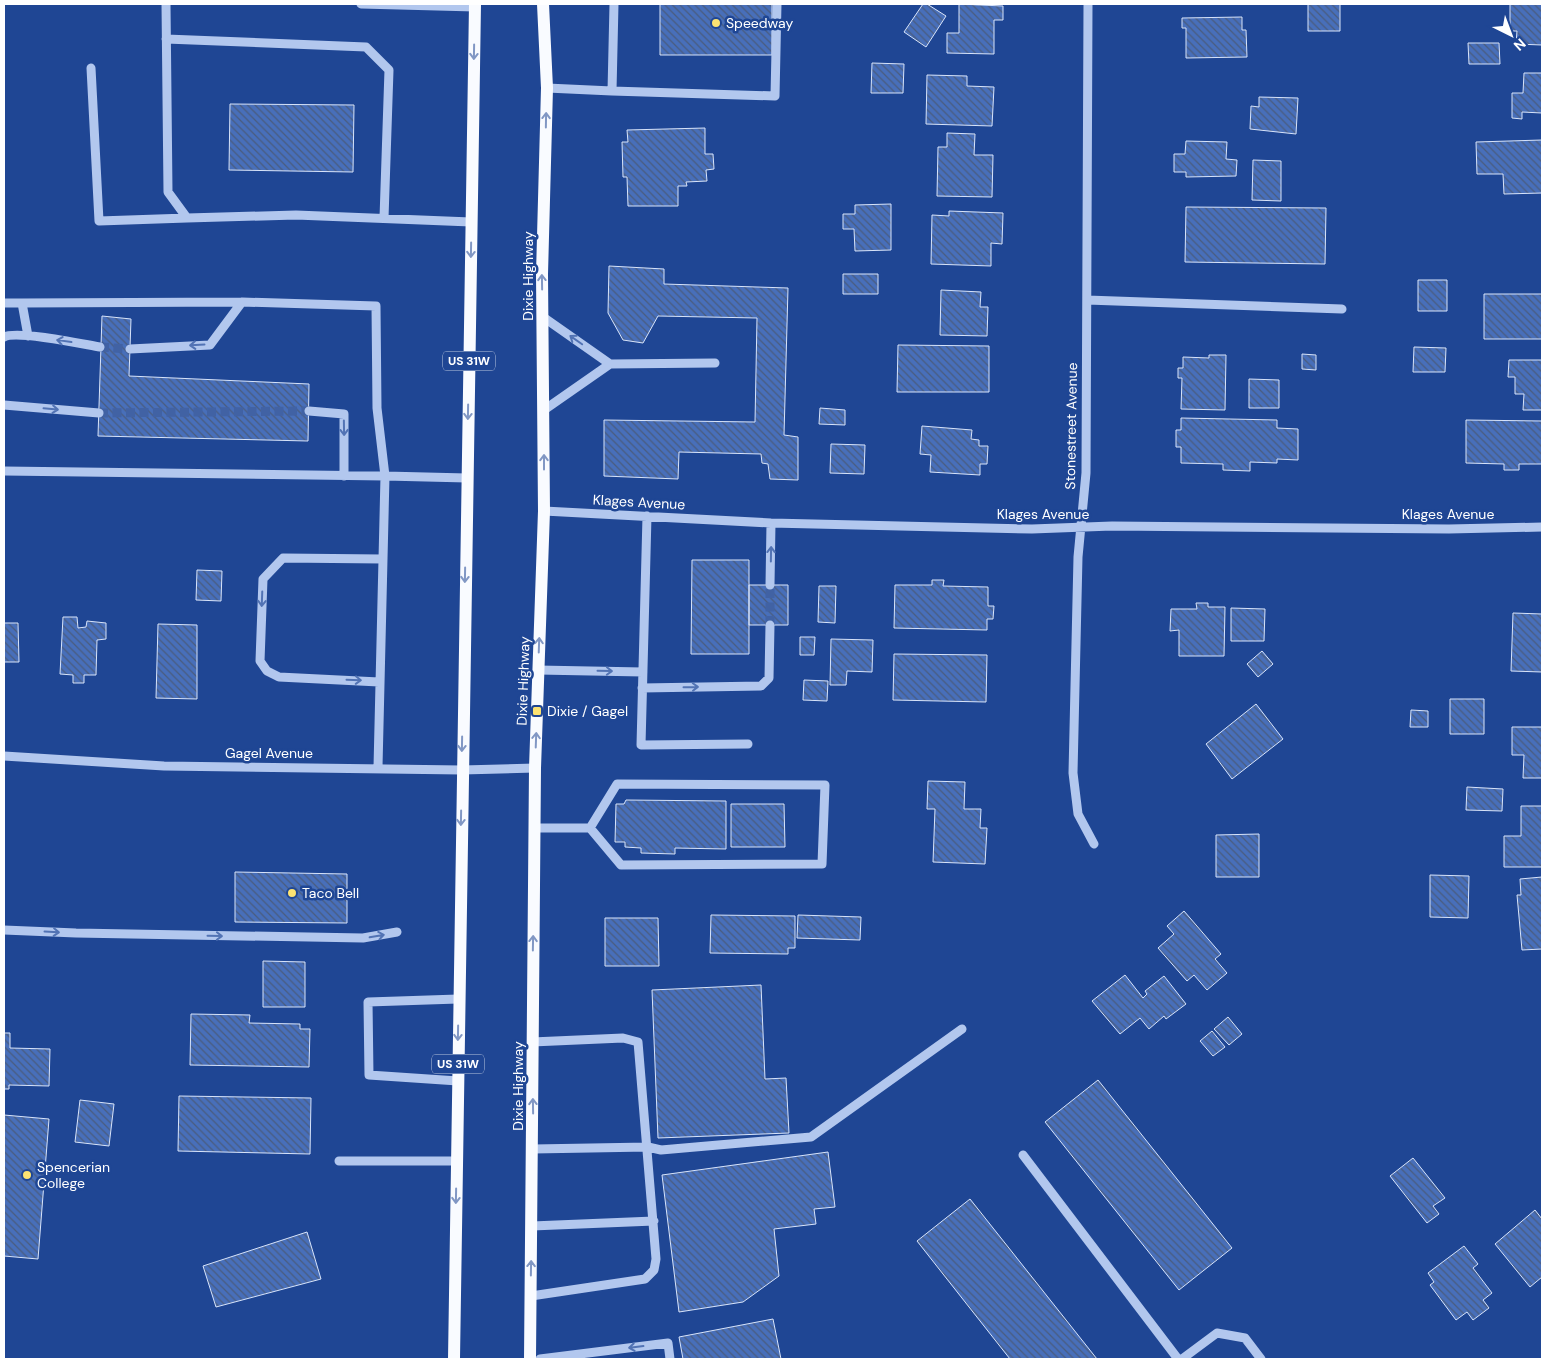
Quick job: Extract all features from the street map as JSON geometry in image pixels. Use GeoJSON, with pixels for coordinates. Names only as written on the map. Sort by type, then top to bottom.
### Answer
{"type":"FeatureCollection","features":[{"type":"Feature","properties":{"kind":"main road","name":"Dixie Highway"},"geometry":{"type":"LineString","coordinates":[[530,1359],[534,828],[544,511],[543,316],[547,88],[543,4]]}},
{"type":"Feature","properties":{"kind":"main road","name":"US 31W"},"geometry":{"type":"LineString","coordinates":[[454,1359],[458,999],[475,6]]}},
{"type":"Feature","properties":{"kind":"street"},"geometry":{"type":"LineString","coordinates":[[166,4],[168,192],[188,218]]}},
{"type":"Feature","properties":{"kind":"street"},"geometry":{"type":"LineString","coordinates":[[361,4],[475,6]]}},
{"type":"Feature","properties":{"kind":"street"},"geometry":{"type":"LineString","coordinates":[[612,91],[614,4]]}},
{"type":"Feature","properties":{"kind":"street"},"geometry":{"type":"LineString","coordinates":[[547,88],[775,96],[777,4]]}},
{"type":"Feature","properties":{"kind":"street","name":"Stonestreet Avenue"},"geometry":{"type":"LineString","coordinates":[[1088,4],[1086,473],[1081,528],[1073,773],[1078,814],[1094,844]]}},
{"type":"Feature","properties":{"kind":"street"},"geometry":{"type":"LineString","coordinates":[[166,39],[366,47],[389,70],[384,218]]}},
{"type":"Feature","properties":{"kind":"street"},"geometry":{"type":"LineString","coordinates":[[91,68],[99,221],[296,215],[471,222]]}},
{"type":"Feature","properties":{"kind":"street"},"geometry":{"type":"LineString","coordinates":[[1087,300],[1342,309]]}},
{"type":"Feature","properties":{"kind":"street"},"geometry":{"type":"LineString","coordinates":[[130,349],[210,345],[242,302]]}},
{"type":"Feature","properties":{"kind":"street"},"geometry":{"type":"LineString","coordinates":[[4,303],[242,302],[376,306],[377,408],[385,476],[378,767]]}},
{"type":"Feature","properties":{"kind":"street"},"geometry":{"type":"LineString","coordinates":[[22,303],[28,336]]}},
{"type":"Feature","properties":{"kind":"street"},"geometry":{"type":"LineString","coordinates":[[543,316],[610,364]]}},
{"type":"Feature","properties":{"kind":"street"},"geometry":{"type":"LineString","coordinates":[[4,337],[8,335],[28,336],[100,347]]}},
{"type":"Feature","properties":{"kind":"street"},"geometry":{"type":"LineString","coordinates":[[544,410],[610,364],[715,362]]}},
{"type":"Feature","properties":{"kind":"street"},"geometry":{"type":"LineString","coordinates":[[4,405],[99,413]]}},
{"type":"Feature","properties":{"kind":"street"},"geometry":{"type":"LineString","coordinates":[[309,411],[344,414],[344,476]]}},
{"type":"Feature","properties":{"kind":"street"},"geometry":{"type":"LineString","coordinates":[[4,471],[467,478]]}},
{"type":"Feature","properties":{"kind":"street","name":"Klages Avenue"},"geometry":{"type":"LineString","coordinates":[[544,511],[771,522],[1081,528],[1449,529],[1542,527]]}},
{"type":"Feature","properties":{"kind":"street"},"geometry":{"type":"LineString","coordinates":[[647,516],[641,745],[748,744]]}},
{"type":"Feature","properties":{"kind":"street"},"geometry":{"type":"LineString","coordinates":[[770,585],[771,522]]}},
{"type":"Feature","properties":{"kind":"street"},"geometry":{"type":"LineString","coordinates":[[379,682],[279,677],[267,671],[260,661],[263,579],[283,558],[382,559]]}},
{"type":"Feature","properties":{"kind":"street"},"geometry":{"type":"LineString","coordinates":[[642,688],[761,686],[769,678],[770,625]]}},
{"type":"Feature","properties":{"kind":"street"},"geometry":{"type":"LineString","coordinates":[[538,670],[643,672]]}},
{"type":"Feature","properties":{"kind":"street","name":"Gagel Avenue"},"geometry":{"type":"LineString","coordinates":[[4,756],[164,766],[378,767],[462,770],[535,768]]}},
{"type":"Feature","properties":{"kind":"street"},"geometry":{"type":"LineString","coordinates":[[616,784],[825,785],[822,864],[620,865],[590,828],[616,784]]}},
{"type":"Feature","properties":{"kind":"street"},"geometry":{"type":"LineString","coordinates":[[534,828],[590,828]]}},
{"type":"Feature","properties":{"kind":"street"},"geometry":{"type":"LineString","coordinates":[[4,930],[76,934],[363,938],[397,932]]}},
{"type":"Feature","properties":{"kind":"street"},"geometry":{"type":"LineString","coordinates":[[458,999],[368,1002],[369,1075],[458,1081]]}},
{"type":"Feature","properties":{"kind":"street"},"geometry":{"type":"LineString","coordinates":[[533,1149],[648,1147],[661,1150],[811,1137],[962,1028]]}},
{"type":"Feature","properties":{"kind":"street"},"geometry":{"type":"LineString","coordinates":[[531,1296],[644,1279],[654,1270],[656,1259],[638,1042],[623,1038],[532,1042]]}},
{"type":"Feature","properties":{"kind":"street"},"geometry":{"type":"LineString","coordinates":[[1024,1155],[1178,1359]]}},
{"type":"Feature","properties":{"kind":"street"},"geometry":{"type":"LineString","coordinates":[[339,1161],[456,1161]]}},
{"type":"Feature","properties":{"kind":"street"},"geometry":{"type":"LineString","coordinates":[[532,1226],[654,1221]]}},
{"type":"Feature","properties":{"kind":"street"},"geometry":{"type":"LineString","coordinates":[[1182,1359],[1217,1334],[1245,1338],[1262,1359]]}},
{"type":"Feature","properties":{"kind":"street"},"geometry":{"type":"LineString","coordinates":[[540,1359],[668,1343],[670,1359]]}},
{"type":"Feature","properties":{"kind":"building"},"geometry":{"type":"Polygon","coordinates":[[[660,4],[772,4],[772,55],[660,55],[660,4]]]}},
{"type":"Feature","properties":{"kind":"building"},"geometry":{"type":"Polygon","coordinates":[[[923,4],[927,4],[946,16],[926,47],[904,32],[923,4]]]}},
{"type":"Feature","properties":{"kind":"building"},"geometry":{"type":"Polygon","coordinates":[[[959,4],[1003,6],[1003,20],[994,20],[994,54],[947,53],[947,33],[959,33],[959,4]]]}},
{"type":"Feature","properties":{"kind":"building"},"geometry":{"type":"Polygon","coordinates":[[[1308,4],[1340,4],[1340,31],[1308,31],[1308,4]]]}},
{"type":"Feature","properties":{"kind":"building"},"geometry":{"type":"Polygon","coordinates":[[[1510,4],[1542,4],[1542,45],[1516,44],[1517,31],[1510,31],[1510,4]]]}},
{"type":"Feature","properties":{"kind":"building"},"geometry":{"type":"Polygon","coordinates":[[[1242,17],[1242,30],[1246,30],[1247,57],[1186,58],[1186,28],[1182,28],[1182,18],[1242,17]]]}},
{"type":"Feature","properties":{"kind":"building"},"geometry":{"type":"Polygon","coordinates":[[[1468,43],[1499,43],[1500,64],[1469,64],[1468,43]]]}},
{"type":"Feature","properties":{"kind":"building"},"geometry":{"type":"Polygon","coordinates":[[[872,63],[904,64],[903,93],[871,93],[872,63]]]}},
{"type":"Feature","properties":{"kind":"building"},"geometry":{"type":"Polygon","coordinates":[[[1524,73],[1542,73],[1542,113],[1522,112],[1522,119],[1512,118],[1512,93],[1523,93],[1524,73]]]}},
{"type":"Feature","properties":{"kind":"building"},"geometry":{"type":"Polygon","coordinates":[[[927,75],[967,76],[967,86],[994,87],[992,126],[926,124],[927,75]]]}},
{"type":"Feature","properties":{"kind":"building"},"geometry":{"type":"Polygon","coordinates":[[[1259,97],[1298,98],[1296,134],[1250,129],[1251,106],[1259,107],[1259,97]]]}},
{"type":"Feature","properties":{"kind":"building"},"geometry":{"type":"Polygon","coordinates":[[[230,104],[354,105],[353,172],[229,170],[230,104]]]}},
{"type":"Feature","properties":{"kind":"building"},"geometry":{"type":"Polygon","coordinates":[[[705,128],[705,154],[713,154],[714,169],[706,170],[707,181],[686,182],[687,186],[678,186],[678,206],[628,206],[627,177],[623,177],[622,142],[628,142],[627,130],[705,128]]]}},
{"type":"Feature","properties":{"kind":"building"},"geometry":{"type":"Polygon","coordinates":[[[947,133],[975,134],[974,155],[993,155],[992,197],[937,196],[938,147],[947,147],[947,133]]]}},
{"type":"Feature","properties":{"kind":"building"},"geometry":{"type":"Polygon","coordinates":[[[1542,140],[1542,193],[1504,194],[1503,174],[1477,174],[1476,142],[1542,140]]]}},
{"type":"Feature","properties":{"kind":"building"},"geometry":{"type":"Polygon","coordinates":[[[1186,141],[1227,142],[1226,159],[1237,160],[1236,176],[1186,177],[1186,172],[1174,172],[1174,154],[1185,154],[1186,141]]]}},
{"type":"Feature","properties":{"kind":"building"},"geometry":{"type":"Polygon","coordinates":[[[1253,160],[1281,161],[1281,201],[1252,200],[1253,160]]]}},
{"type":"Feature","properties":{"kind":"building"},"geometry":{"type":"Polygon","coordinates":[[[891,204],[891,250],[855,251],[854,229],[843,229],[843,214],[855,214],[855,205],[891,204]]]}},
{"type":"Feature","properties":{"kind":"building"},"geometry":{"type":"Polygon","coordinates":[[[1186,207],[1326,208],[1325,264],[1185,262],[1186,207]]]}},
{"type":"Feature","properties":{"kind":"building"},"geometry":{"type":"Polygon","coordinates":[[[949,211],[1003,213],[1002,244],[991,243],[991,266],[931,264],[932,215],[949,216],[949,211]]]}},
{"type":"Feature","properties":{"kind":"building"},"geometry":{"type":"Polygon","coordinates":[[[609,266],[664,269],[664,284],[788,288],[784,435],[798,437],[798,480],[770,479],[768,464],[762,463],[761,454],[679,452],[678,479],[604,476],[604,420],[755,422],[757,318],[658,316],[643,343],[623,340],[608,313],[609,266]]]}},
{"type":"Feature","properties":{"kind":"building"},"geometry":{"type":"Polygon","coordinates":[[[843,274],[878,274],[878,294],[843,294],[843,274]]]}},
{"type":"Feature","properties":{"kind":"building"},"geometry":{"type":"Polygon","coordinates":[[[1418,280],[1447,280],[1447,311],[1418,311],[1418,280]]]}},
{"type":"Feature","properties":{"kind":"building"},"geometry":{"type":"Polygon","coordinates":[[[941,290],[981,292],[980,307],[988,307],[987,336],[940,335],[941,290]]]}},
{"type":"Feature","properties":{"kind":"building"},"geometry":{"type":"Polygon","coordinates":[[[1484,294],[1542,294],[1542,339],[1484,339],[1484,294]]]}},
{"type":"Feature","properties":{"kind":"building"},"geometry":{"type":"Polygon","coordinates":[[[102,316],[131,319],[129,376],[309,384],[308,441],[98,436],[102,316]]]}},
{"type":"Feature","properties":{"kind":"building"},"geometry":{"type":"Polygon","coordinates":[[[898,345],[989,346],[989,392],[897,392],[898,345]]]}},
{"type":"Feature","properties":{"kind":"building"},"geometry":{"type":"Polygon","coordinates":[[[1414,347],[1446,348],[1445,372],[1413,372],[1414,347]]]}},
{"type":"Feature","properties":{"kind":"building"},"geometry":{"type":"Polygon","coordinates":[[[1302,354],[1316,355],[1316,370],[1302,369],[1302,354]]]}},
{"type":"Feature","properties":{"kind":"building"},"geometry":{"type":"Polygon","coordinates":[[[1209,355],[1226,355],[1225,410],[1181,409],[1182,378],[1178,378],[1178,368],[1183,368],[1183,357],[1209,358],[1209,355]]]}},
{"type":"Feature","properties":{"kind":"building"},"geometry":{"type":"Polygon","coordinates":[[[1509,360],[1542,360],[1542,410],[1523,410],[1524,394],[1515,394],[1515,377],[1508,377],[1509,360]]]}},
{"type":"Feature","properties":{"kind":"building"},"geometry":{"type":"Polygon","coordinates":[[[1249,379],[1279,380],[1279,408],[1249,408],[1249,379]]]}},
{"type":"Feature","properties":{"kind":"building"},"geometry":{"type":"Polygon","coordinates":[[[820,408],[845,410],[845,425],[819,424],[820,408]]]}},
{"type":"Feature","properties":{"kind":"building"},"geometry":{"type":"Polygon","coordinates":[[[1181,418],[1277,420],[1277,428],[1298,429],[1298,460],[1277,459],[1277,463],[1250,462],[1250,471],[1223,470],[1223,464],[1181,463],[1181,447],[1176,447],[1176,430],[1181,430],[1181,418]]]}},
{"type":"Feature","properties":{"kind":"building"},"geometry":{"type":"Polygon","coordinates":[[[1466,420],[1542,421],[1542,464],[1519,464],[1519,470],[1504,470],[1504,464],[1466,463],[1466,420]]]}},
{"type":"Feature","properties":{"kind":"building"},"geometry":{"type":"Polygon","coordinates":[[[922,426],[972,430],[971,439],[979,440],[979,446],[988,446],[987,464],[980,464],[980,475],[930,472],[931,455],[920,454],[922,426]]]}},
{"type":"Feature","properties":{"kind":"building"},"geometry":{"type":"Polygon","coordinates":[[[831,444],[865,445],[864,474],[830,473],[831,444]]]}},
{"type":"Feature","properties":{"kind":"building"},"geometry":{"type":"Polygon","coordinates":[[[692,560],[749,560],[749,654],[691,654],[692,560]]]}},
{"type":"Feature","properties":{"kind":"building"},"geometry":{"type":"Polygon","coordinates":[[[197,570],[222,571],[221,601],[196,600],[197,570]]]}},
{"type":"Feature","properties":{"kind":"building"},"geometry":{"type":"Polygon","coordinates":[[[932,580],[944,580],[943,586],[988,587],[988,606],[994,606],[993,619],[987,619],[987,630],[894,628],[895,585],[932,585],[932,580]]]}},
{"type":"Feature","properties":{"kind":"building"},"geometry":{"type":"Polygon","coordinates":[[[749,585],[788,585],[788,625],[749,625],[749,585]]]}},
{"type":"Feature","properties":{"kind":"building"},"geometry":{"type":"Polygon","coordinates":[[[819,586],[836,586],[835,623],[818,622],[819,586]]]}},
{"type":"Feature","properties":{"kind":"building"},"geometry":{"type":"Polygon","coordinates":[[[1196,603],[1208,603],[1208,607],[1225,607],[1224,656],[1179,656],[1179,630],[1170,631],[1171,609],[1197,609],[1196,603]]]}},
{"type":"Feature","properties":{"kind":"building"},"geometry":{"type":"Polygon","coordinates":[[[1231,608],[1265,609],[1264,641],[1231,641],[1231,608]]]}},
{"type":"Feature","properties":{"kind":"building"},"geometry":{"type":"Polygon","coordinates":[[[1513,613],[1542,614],[1542,672],[1511,671],[1513,613]]]}},
{"type":"Feature","properties":{"kind":"building"},"geometry":{"type":"Polygon","coordinates":[[[63,617],[77,617],[78,628],[86,627],[87,621],[106,623],[106,639],[97,640],[96,675],[84,675],[84,683],[73,683],[73,675],[60,674],[63,617]]]}},
{"type":"Feature","properties":{"kind":"building"},"geometry":{"type":"Polygon","coordinates":[[[4,623],[18,623],[19,662],[4,662],[4,623]]]}},
{"type":"Feature","properties":{"kind":"building"},"geometry":{"type":"Polygon","coordinates":[[[158,624],[197,625],[197,699],[156,698],[158,624]]]}},
{"type":"Feature","properties":{"kind":"building"},"geometry":{"type":"Polygon","coordinates":[[[800,637],[815,637],[814,655],[800,655],[800,637]]]}},
{"type":"Feature","properties":{"kind":"building"},"geometry":{"type":"Polygon","coordinates":[[[831,639],[873,640],[872,672],[847,671],[846,685],[830,685],[831,639]]]}},
{"type":"Feature","properties":{"kind":"building"},"geometry":{"type":"Polygon","coordinates":[[[1262,651],[1273,664],[1258,677],[1247,664],[1262,651]]]}},
{"type":"Feature","properties":{"kind":"building"},"geometry":{"type":"Polygon","coordinates":[[[894,654],[987,655],[986,702],[893,700],[894,654]]]}},
{"type":"Feature","properties":{"kind":"building"},"geometry":{"type":"Polygon","coordinates":[[[804,680],[828,681],[827,701],[803,700],[804,680]]]}},
{"type":"Feature","properties":{"kind":"building"},"geometry":{"type":"Polygon","coordinates":[[[1450,699],[1484,699],[1484,734],[1450,734],[1450,699]]]}},
{"type":"Feature","properties":{"kind":"building"},"geometry":{"type":"Polygon","coordinates":[[[1256,704],[1283,739],[1232,779],[1206,744],[1256,704]]]}},
{"type":"Feature","properties":{"kind":"building"},"geometry":{"type":"Polygon","coordinates":[[[1411,710],[1428,711],[1428,727],[1410,727],[1411,710]]]}},
{"type":"Feature","properties":{"kind":"building"},"geometry":{"type":"Polygon","coordinates":[[[1512,727],[1542,727],[1542,778],[1523,778],[1524,755],[1512,755],[1512,727]]]}},
{"type":"Feature","properties":{"kind":"building"},"geometry":{"type":"Polygon","coordinates":[[[928,781],[965,782],[964,809],[981,809],[980,828],[987,828],[985,864],[933,862],[935,809],[927,809],[928,781]]]}},
{"type":"Feature","properties":{"kind":"building"},"geometry":{"type":"Polygon","coordinates":[[[1467,787],[1503,789],[1502,811],[1466,810],[1467,787]]]}},
{"type":"Feature","properties":{"kind":"building"},"geometry":{"type":"Polygon","coordinates":[[[626,800],[726,801],[726,849],[675,848],[675,854],[641,853],[641,848],[625,847],[625,842],[615,842],[616,804],[624,804],[626,800]]]}},
{"type":"Feature","properties":{"kind":"building"},"geometry":{"type":"Polygon","coordinates":[[[731,804],[784,804],[785,847],[731,847],[731,804]]]}},
{"type":"Feature","properties":{"kind":"building"},"geometry":{"type":"Polygon","coordinates":[[[1521,806],[1542,806],[1542,867],[1504,867],[1504,836],[1521,836],[1521,806]]]}},
{"type":"Feature","properties":{"kind":"building"},"geometry":{"type":"Polygon","coordinates":[[[1259,834],[1259,877],[1216,877],[1216,835],[1259,834]]]}},
{"type":"Feature","properties":{"kind":"building","name":"Taco Bell"},"geometry":{"type":"Polygon","coordinates":[[[235,872],[347,874],[347,923],[235,922],[235,872]]]}},
{"type":"Feature","properties":{"kind":"building"},"geometry":{"type":"Polygon","coordinates":[[[1430,875],[1469,876],[1468,918],[1430,917],[1430,875]]]}},
{"type":"Feature","properties":{"kind":"building"},"geometry":{"type":"Polygon","coordinates":[[[1542,877],[1542,949],[1522,950],[1517,895],[1521,895],[1520,879],[1542,877]]]}},
{"type":"Feature","properties":{"kind":"building"},"geometry":{"type":"Polygon","coordinates":[[[1184,911],[1221,954],[1215,959],[1227,973],[1207,990],[1194,975],[1187,981],[1158,948],[1174,934],[1167,926],[1184,911]]]}},
{"type":"Feature","properties":{"kind":"building"},"geometry":{"type":"Polygon","coordinates":[[[711,915],[795,916],[795,948],[788,948],[788,954],[710,953],[711,915]]]}},
{"type":"Feature","properties":{"kind":"building"},"geometry":{"type":"Polygon","coordinates":[[[798,915],[861,917],[860,940],[797,938],[798,915]]]}},
{"type":"Feature","properties":{"kind":"building"},"geometry":{"type":"Polygon","coordinates":[[[605,918],[658,918],[659,966],[605,966],[605,918]]]}},
{"type":"Feature","properties":{"kind":"building"},"geometry":{"type":"Polygon","coordinates":[[[263,961],[305,962],[305,1007],[263,1007],[263,961]]]}},
{"type":"Feature","properties":{"kind":"building"},"geometry":{"type":"Polygon","coordinates":[[[1125,975],[1143,998],[1147,994],[1145,991],[1164,976],[1186,1004],[1166,1019],[1164,1016],[1149,1029],[1140,1018],[1120,1034],[1092,1001],[1125,975]]]}},
{"type":"Feature","properties":{"kind":"building"},"geometry":{"type":"Polygon","coordinates":[[[761,985],[765,1079],[786,1078],[789,1133],[658,1138],[652,990],[761,985]]]}},
{"type":"Feature","properties":{"kind":"building"},"geometry":{"type":"Polygon","coordinates":[[[191,1014],[250,1015],[249,1023],[300,1024],[300,1029],[310,1029],[309,1067],[190,1065],[191,1014]]]}},
{"type":"Feature","properties":{"kind":"building"},"geometry":{"type":"Polygon","coordinates":[[[1228,1017],[1242,1034],[1229,1045],[1214,1029],[1228,1017]]]}},
{"type":"Feature","properties":{"kind":"building"},"geometry":{"type":"Polygon","coordinates":[[[1212,1031],[1225,1047],[1213,1056],[1200,1041],[1212,1031]]]}},
{"type":"Feature","properties":{"kind":"building"},"geometry":{"type":"Polygon","coordinates":[[[4,1033],[10,1033],[10,1048],[50,1049],[49,1086],[9,1085],[9,1089],[4,1089],[4,1033]]]}},
{"type":"Feature","properties":{"kind":"building"},"geometry":{"type":"Polygon","coordinates":[[[1098,1080],[1232,1248],[1179,1290],[1045,1122],[1098,1080]]]}},
{"type":"Feature","properties":{"kind":"building"},"geometry":{"type":"Polygon","coordinates":[[[179,1096],[311,1098],[310,1154],[178,1151],[179,1096]]]}},
{"type":"Feature","properties":{"kind":"building"},"geometry":{"type":"Polygon","coordinates":[[[80,1100],[114,1104],[109,1146],[75,1142],[80,1100]]]}},
{"type":"Feature","properties":{"kind":"building"},"geometry":{"type":"Polygon","coordinates":[[[4,1115],[49,1119],[38,1259],[4,1256],[4,1115]]]}},
{"type":"Feature","properties":{"kind":"building"},"geometry":{"type":"Polygon","coordinates":[[[828,1152],[835,1207],[814,1209],[816,1224],[774,1229],[779,1276],[743,1302],[679,1312],[662,1175],[828,1152]]]}},
{"type":"Feature","properties":{"kind":"building"},"geometry":{"type":"Polygon","coordinates":[[[1413,1158],[1445,1198],[1433,1206],[1439,1214],[1427,1223],[1390,1176],[1413,1158]]]}},
{"type":"Feature","properties":{"kind":"building"},"geometry":{"type":"Polygon","coordinates":[[[970,1199],[1097,1359],[1010,1359],[917,1241],[970,1199]]]}},
{"type":"Feature","properties":{"kind":"building"},"geometry":{"type":"Polygon","coordinates":[[[1535,1210],[1542,1219],[1542,1277],[1530,1287],[1495,1244],[1535,1210]]]}},
{"type":"Feature","properties":{"kind":"building"},"geometry":{"type":"Polygon","coordinates":[[[307,1232],[321,1279],[216,1307],[203,1266],[307,1232]]]}},
{"type":"Feature","properties":{"kind":"building"},"geometry":{"type":"Polygon","coordinates":[[[1464,1246],[1478,1264],[1473,1268],[1492,1293],[1483,1300],[1489,1308],[1473,1320],[1467,1312],[1456,1320],[1430,1285],[1434,1282],[1428,1273],[1464,1246]]]}},
{"type":"Feature","properties":{"kind":"building"},"geometry":{"type":"Polygon","coordinates":[[[773,1319],[781,1359],[683,1359],[679,1337],[773,1319]]]}},
{"type":"Feature","properties":{"kind":"tunnel"},"geometry":{"type":"LineString","coordinates":[[100,347],[130,349]]}},
{"type":"Feature","properties":{"kind":"tunnel"},"geometry":{"type":"LineString","coordinates":[[99,413],[309,411]]}},
{"type":"Feature","properties":{"kind":"tunnel"},"geometry":{"type":"LineString","coordinates":[[770,585],[770,625]]}},
{"type":"Feature","properties":{"kind":"place","name":"Speedway"},"geometry":{"type":"Point","coordinates":[716,23]}},
{"type":"Feature","properties":{"kind":"place","name":"Dixie / Gagel"},"geometry":{"type":"Point","coordinates":[537,711]}},
{"type":"Feature","properties":{"kind":"place","name":"Taco Bell"},"geometry":{"type":"Point","coordinates":[292,893]}},
{"type":"Feature","properties":{"kind":"place","name":"Spencerian College"},"geometry":{"type":"Point","coordinates":[27,1175]}}]}
